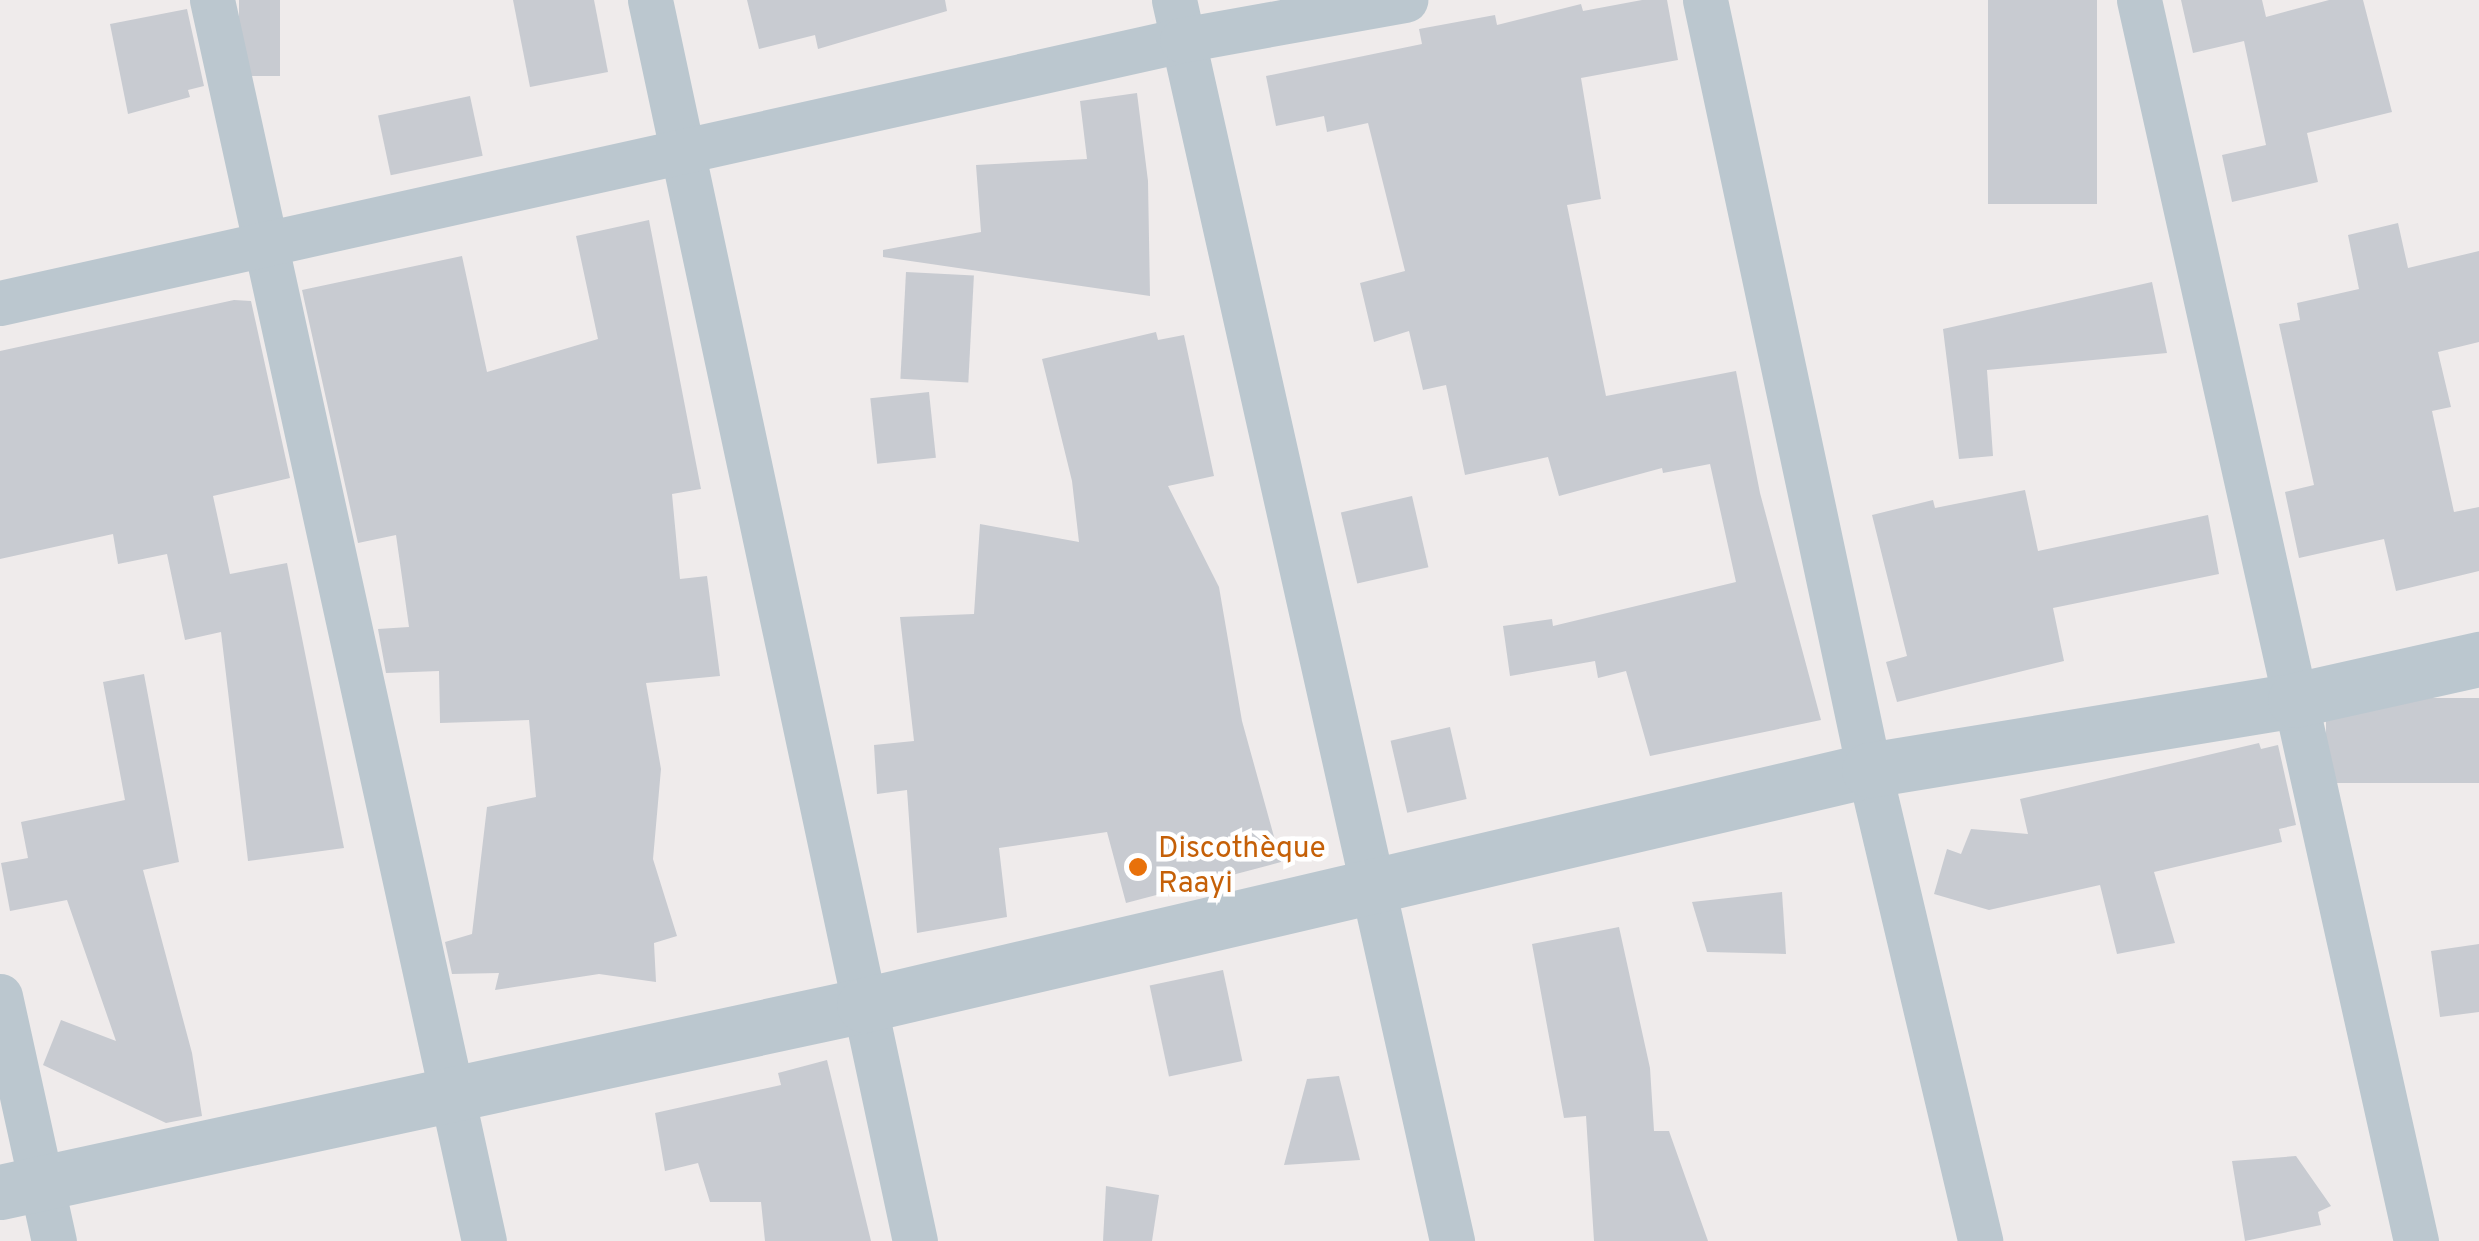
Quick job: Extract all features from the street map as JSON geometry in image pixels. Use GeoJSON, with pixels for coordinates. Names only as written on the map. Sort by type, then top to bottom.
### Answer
{"type":"FeatureCollection","features":[{"type":"Feature","properties":{"kind":"street"},"geometry":{"type":"LineString","coordinates":[[212,0],[270,244],[484,1241]]}},
{"type":"Feature","properties":{"kind":"street"},"geometry":{"type":"LineString","coordinates":[[650,0],[685,149],[915,1241]]}},
{"type":"Feature","properties":{"kind":"street"},"geometry":{"type":"LineString","coordinates":[[0,304],[685,149],[1178,20],[1404,0]]}},
{"type":"Feature","properties":{"kind":"street"},"geometry":{"type":"LineString","coordinates":[[1705,0],[1869,770],[1980,1241]]}},
{"type":"Feature","properties":{"kind":"street"},"geometry":{"type":"LineString","coordinates":[[2139,0],[2416,1241]]}},
{"type":"Feature","properties":{"kind":"street"},"geometry":{"type":"LineString","coordinates":[[1178,20],[1452,1241]]}},
{"type":"Feature","properties":{"kind":"street"},"geometry":{"type":"LineString","coordinates":[[21,1187],[864,1005],[1869,770],[2296,700],[2479,659]]}},
{"type":"Feature","properties":{"kind":"street"},"geometry":{"type":"LineString","coordinates":[[0,996],[21,1187],[54,1241]]}},
{"type":"Feature","properties":{"kind":"building"},"geometry":{"type":"Polygon","coordinates":[[[239,0],[280,0],[280,76],[239,76],[239,0]]]}},
{"type":"Feature","properties":{"kind":"building"},"geometry":{"type":"Polygon","coordinates":[[[513,0],[594,0],[608,72],[530,87],[513,0]]]}},
{"type":"Feature","properties":{"kind":"building"},"geometry":{"type":"Polygon","coordinates":[[[747,0],[945,0],[947,11],[818,49],[815,35],[759,49],[747,0]]]}},
{"type":"Feature","properties":{"kind":"building"},"geometry":{"type":"Polygon","coordinates":[[[1642,0],[1667,0],[1678,60],[1581,78],[1601,199],[1567,205],[1606,396],[1736,371],[1760,493],[1821,720],[1650,756],[1626,671],[1598,678],[1595,661],[1510,676],[1503,626],[1552,619],[1553,626],[1736,582],[1710,464],[1663,473],[1662,468],[1559,496],[1548,457],[1465,475],[1446,385],[1423,390],[1409,331],[1374,342],[1360,283],[1405,271],[1368,123],[1327,132],[1324,116],[1276,126],[1266,76],[1422,44],[1419,29],[1495,15],[1497,25],[1581,4],[1583,11],[1642,0]]]}},
{"type":"Feature","properties":{"kind":"building"},"geometry":{"type":"Polygon","coordinates":[[[1988,0],[2097,0],[2097,204],[1988,204],[1988,0]]]}},
{"type":"Feature","properties":{"kind":"building"},"geometry":{"type":"Polygon","coordinates":[[[2181,0],[2262,0],[2266,17],[2329,0],[2363,0],[2392,112],[2307,133],[2318,182],[2232,202],[2222,155],[2266,145],[2244,41],[2193,53],[2181,0]]]}},
{"type":"Feature","properties":{"kind":"building"},"geometry":{"type":"Polygon","coordinates":[[[187,9],[204,86],[188,90],[190,97],[128,114],[110,24],[187,9]]]}},
{"type":"Feature","properties":{"kind":"building"},"geometry":{"type":"Polygon","coordinates":[[[1137,93],[1148,181],[1150,296],[883,257],[883,250],[981,232],[976,165],[1087,159],[1080,101],[1137,93]]]}},
{"type":"Feature","properties":{"kind":"building"},"geometry":{"type":"Polygon","coordinates":[[[470,96],[483,156],[391,175],[378,116],[470,96]]]}},
{"type":"Feature","properties":{"kind":"building"},"geometry":{"type":"Polygon","coordinates":[[[649,220],[701,489],[672,494],[680,579],[707,576],[720,676],[646,683],[661,769],[653,859],[677,936],[654,943],[656,982],[599,974],[495,990],[499,973],[452,974],[445,942],[472,934],[487,807],[536,797],[529,720],[440,723],[439,671],[386,673],[378,629],[409,627],[396,535],[358,543],[302,290],[462,256],[487,372],[598,339],[576,236],[649,220]]]}},
{"type":"Feature","properties":{"kind":"building"},"geometry":{"type":"Polygon","coordinates":[[[2398,223],[2408,268],[2479,251],[2479,342],[2438,352],[2451,407],[2432,411],[2454,512],[2479,507],[2479,571],[2396,591],[2384,539],[2299,558],[2285,492],[2314,485],[2279,324],[2300,320],[2297,303],[2359,289],[2348,235],[2398,223]]]}},
{"type":"Feature","properties":{"kind":"building"},"geometry":{"type":"Polygon","coordinates":[[[906,272],[974,276],[968,382],[900,379],[906,272]]]}},
{"type":"Feature","properties":{"kind":"building"},"geometry":{"type":"Polygon","coordinates":[[[2152,282],[2167,353],[1987,370],[1993,456],[1959,459],[1943,329],[2152,282]]]}},
{"type":"Feature","properties":{"kind":"building"},"geometry":{"type":"Polygon","coordinates":[[[234,300],[251,301],[290,478],[213,496],[230,574],[287,563],[344,848],[248,861],[221,632],[185,640],[167,554],[118,564],[113,534],[0,559],[0,351],[234,300]]]}},
{"type":"Feature","properties":{"kind":"building"},"geometry":{"type":"Polygon","coordinates":[[[1156,332],[1158,340],[1184,335],[1214,476],[1168,486],[1219,587],[1242,721],[1281,862],[1126,903],[1107,832],[999,848],[1007,917],[917,933],[907,790],[877,794],[874,745],[914,741],[900,617],[974,614],[980,524],[1079,542],[1072,481],[1042,359],[1156,332]]]}},
{"type":"Feature","properties":{"kind":"building"},"geometry":{"type":"Polygon","coordinates":[[[929,392],[936,458],[877,464],[870,398],[929,392]]]}},
{"type":"Feature","properties":{"kind":"building"},"geometry":{"type":"Polygon","coordinates":[[[2025,490],[2038,551],[2208,515],[2219,574],[2053,608],[2064,661],[1897,702],[1886,662],[1907,656],[1872,515],[1933,500],[1935,508],[2025,490]]]}},
{"type":"Feature","properties":{"kind":"building"},"geometry":{"type":"Polygon","coordinates":[[[1412,496],[1428,567],[1357,584],[1341,512],[1412,496]]]}},
{"type":"Feature","properties":{"kind":"building"},"geometry":{"type":"Polygon","coordinates":[[[144,674],[179,862],[143,870],[192,1053],[202,1116],[166,1123],[43,1065],[61,1020],[116,1041],[67,900],[10,911],[1,863],[28,858],[21,822],[125,800],[103,682],[144,674]]]}},
{"type":"Feature","properties":{"kind":"building"},"geometry":{"type":"Polygon","coordinates":[[[2326,698],[2479,698],[2479,783],[2326,783],[2326,698]]]}},
{"type":"Feature","properties":{"kind":"building"},"geometry":{"type":"Polygon","coordinates":[[[1450,727],[1467,799],[1407,813],[1391,741],[1450,727]]]}},
{"type":"Feature","properties":{"kind":"building"},"geometry":{"type":"Polygon","coordinates":[[[2259,743],[2261,749],[2278,745],[2296,825],[2279,829],[2282,842],[2154,872],[2175,943],[2117,954],[2100,885],[1989,910],[1934,894],[1947,849],[1961,854],[1971,829],[2028,834],[2020,799],[2259,743]]]}},
{"type":"Feature","properties":{"kind":"building"},"geometry":{"type":"Polygon","coordinates":[[[1782,892],[1786,954],[1707,952],[1692,902],[1782,892]]]}},
{"type":"Feature","properties":{"kind":"building"},"geometry":{"type":"Polygon","coordinates":[[[1619,927],[1650,1068],[1654,1131],[1669,1131],[1708,1241],[1594,1241],[1586,1116],[1564,1118],[1532,944],[1619,927]]]}},
{"type":"Feature","properties":{"kind":"building"},"geometry":{"type":"Polygon","coordinates":[[[2479,944],[2479,1012],[2440,1017],[2431,951],[2479,944]]]}},
{"type":"Feature","properties":{"kind":"building"},"geometry":{"type":"Polygon","coordinates":[[[1223,970],[1242,1061],[1169,1077],[1150,986],[1223,970]]]}},
{"type":"Feature","properties":{"kind":"building"},"geometry":{"type":"Polygon","coordinates":[[[827,1060],[871,1241],[765,1241],[761,1202],[710,1202],[698,1163],[665,1171],[655,1113],[781,1085],[778,1073],[827,1060]]]}},
{"type":"Feature","properties":{"kind":"building"},"geometry":{"type":"Polygon","coordinates":[[[1339,1076],[1360,1160],[1284,1165],[1307,1079],[1339,1076]]]}},
{"type":"Feature","properties":{"kind":"building"},"geometry":{"type":"Polygon","coordinates":[[[2296,1156],[2331,1206],[2318,1212],[2321,1225],[2245,1241],[2232,1161],[2296,1156]]]}},
{"type":"Feature","properties":{"kind":"building"},"geometry":{"type":"Polygon","coordinates":[[[1106,1186],[1159,1195],[1152,1241],[1103,1241],[1106,1186]]]}},
{"type":"Feature","properties":{"kind":"place","name":"Discothèque Raayi"},"geometry":{"type":"Point","coordinates":[1138,867]}}]}
